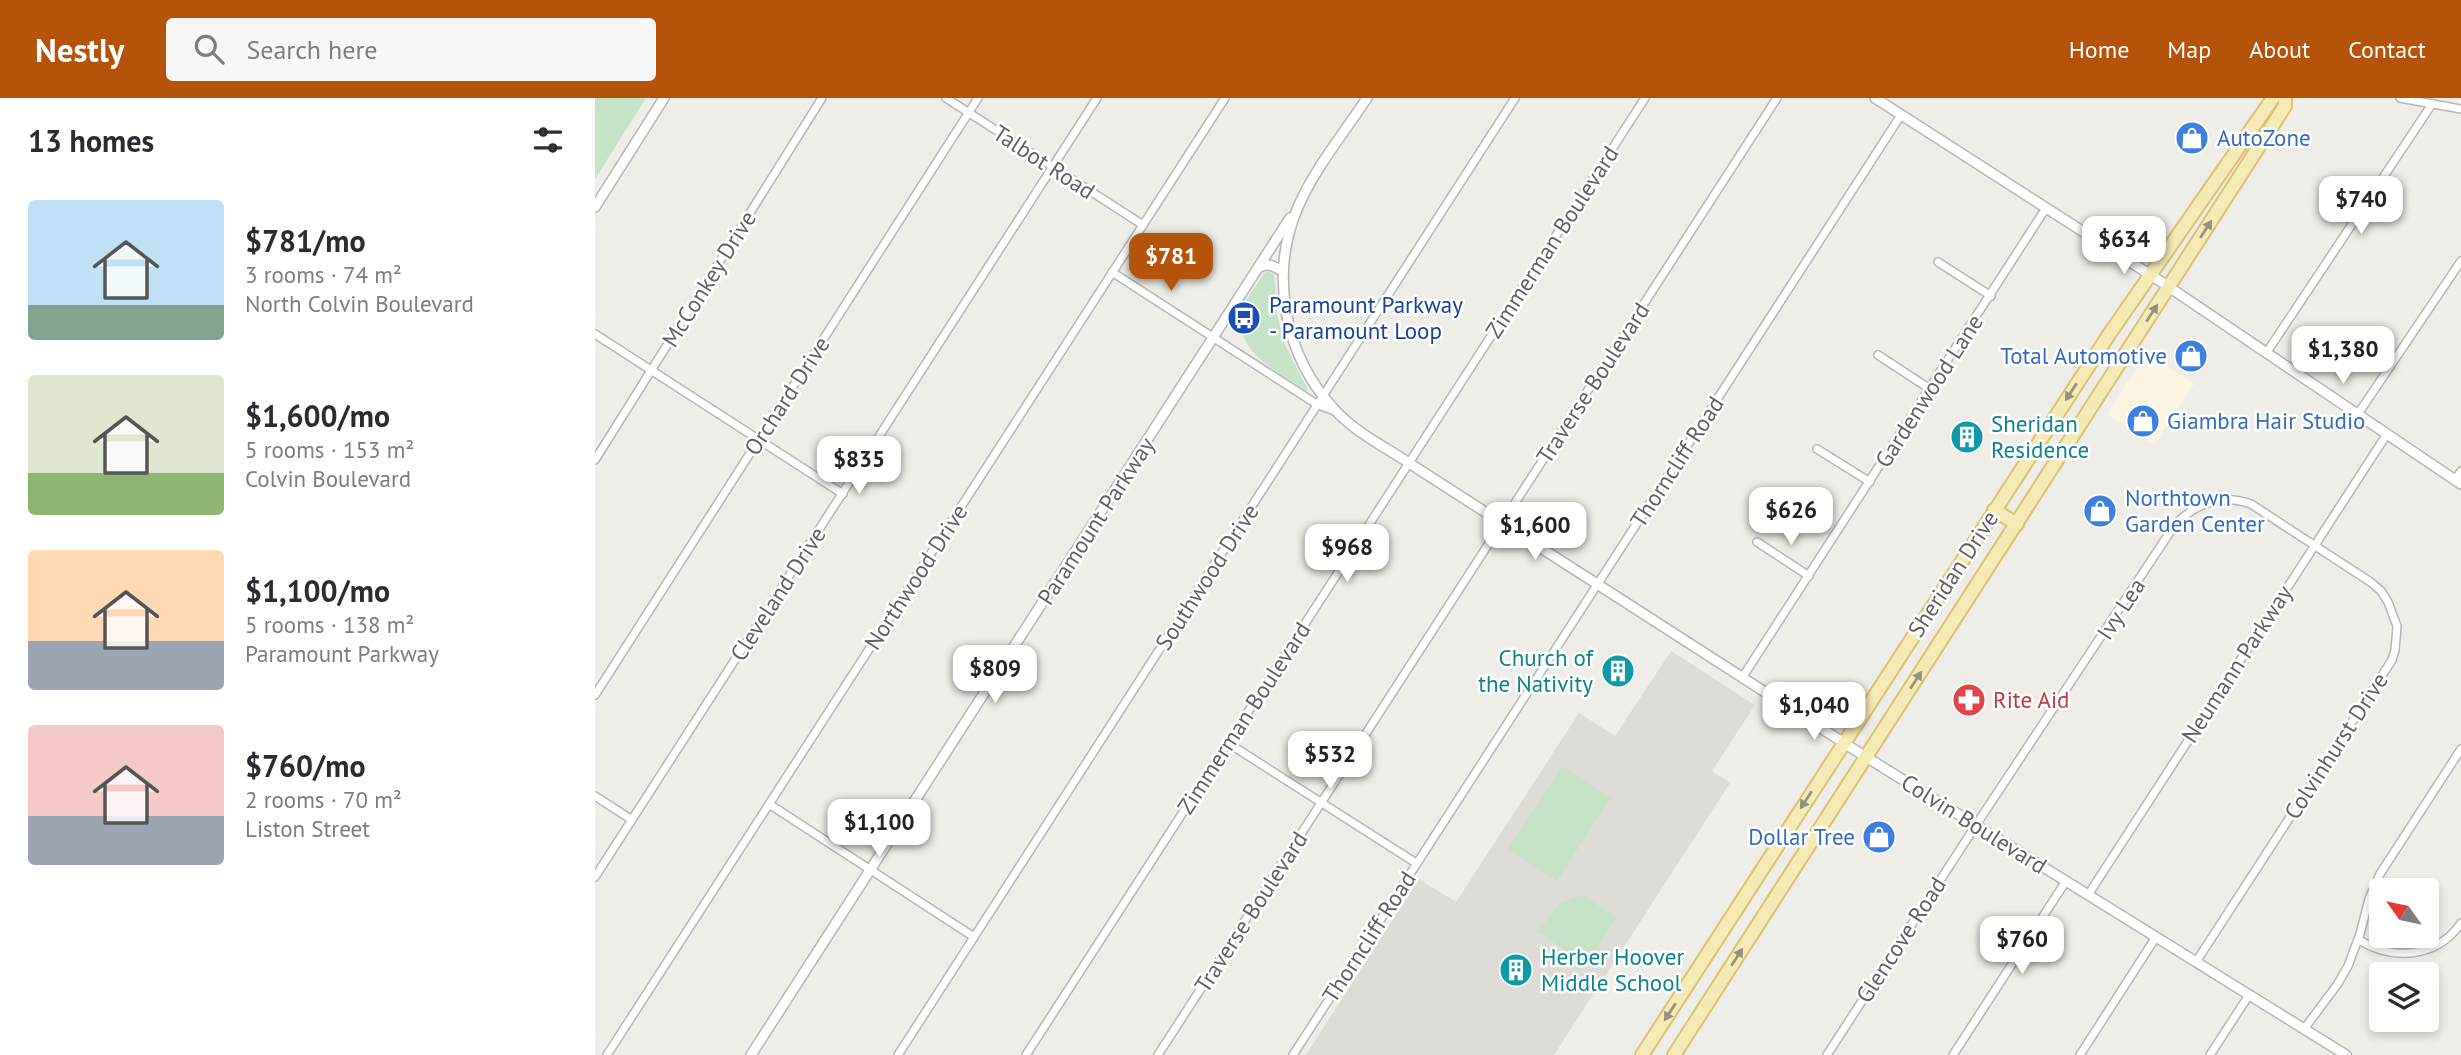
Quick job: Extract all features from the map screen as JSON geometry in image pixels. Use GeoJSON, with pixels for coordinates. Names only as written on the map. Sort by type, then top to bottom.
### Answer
{"type":"FeatureCollection","features":[{"type":"Feature","properties":{"kind":"main road","name":"Sheridan Drive"},"geometry":{"type":"LineString","coordinates":[[1644,1054],[1994,510],[2150,275],[2273,98]]}},
{"type":"Feature","properties":{"kind":"main road","name":"Sheridan Drive"},"geometry":{"type":"LineString","coordinates":[[1674,1055],[2285,106],[2285,98]]}},
{"type":"Feature","properties":{"kind":"main road"},"geometry":{"type":"LineString","coordinates":[[1994,510],[2017,524]]}},
{"type":"Feature","properties":{"kind":"street"},"geometry":{"type":"LineString","coordinates":[[595,207],[664,98]]}},
{"type":"Feature","properties":{"kind":"street","name":"McConkey Drive"},"geometry":{"type":"LineString","coordinates":[[595,460],[822,98]]}},
{"type":"Feature","properties":{"kind":"street","name":"Talbot Road"},"geometry":{"type":"LineString","coordinates":[[946,98],[1143,225]]}},
{"type":"Feature","properties":{"kind":"street","name":"Orchard Drive"},"geometry":{"type":"LineString","coordinates":[[595,695],[978,98]]}},
{"type":"Feature","properties":{"kind":"street","name":"Cleveland Drive"},"geometry":{"type":"LineString","coordinates":[[595,877],[1097,98]]}},
{"type":"Feature","properties":{"kind":"street","name":"Northwood Drive"},"geometry":{"type":"LineString","coordinates":[[607,1055],[1225,98]]}},
{"type":"Feature","properties":{"kind":"street","name":"Colvin Boulevard"},"geometry":{"type":"LineString","coordinates":[[1367,98],[1300,203],[1291,224],[1282,271],[1284,309],[1305,369],[1336,411],[1354,426],[1502,524],[1843,743],[2346,1055]]}},
{"type":"Feature","properties":{"kind":"street","name":"Southwood Drive"},"geometry":{"type":"LineString","coordinates":[[898,1055],[1515,98]]}},
{"type":"Feature","properties":{"kind":"street","name":"Zimmerman Boulevard"},"geometry":{"type":"LineString","coordinates":[[1025,1055],[1645,98]]}},
{"type":"Feature","properties":{"kind":"street","name":"Traverse Boulevard"},"geometry":{"type":"LineString","coordinates":[[1158,1055],[1777,98]]}},
{"type":"Feature","properties":{"kind":"street"},"geometry":{"type":"LineString","coordinates":[[1875,98],[2169,287],[2458,482],[2461,471]]}},
{"type":"Feature","properties":{"kind":"street"},"geometry":{"type":"LineString","coordinates":[[2400,98],[2461,109]]}},
{"type":"Feature","properties":{"kind":"street"},"geometry":{"type":"LineString","coordinates":[[2267,352],[2432,104]]}},
{"type":"Feature","properties":{"kind":"street","name":"Thorncliff Road"},"geometry":{"type":"LineString","coordinates":[[1293,1055],[1901,115]]}},
{"type":"Feature","properties":{"kind":"street","name":"Paramount Parkway"},"geometry":{"type":"LineString","coordinates":[[751,1055],[1300,203]]}},
{"type":"Feature","properties":{"kind":"street","name":"Gardenwood Lane"},"geometry":{"type":"LineString","coordinates":[[1742,678],[2046,208]]}},
{"type":"Feature","properties":{"kind":"street"},"geometry":{"type":"LineString","coordinates":[[2358,414],[2461,261]]}},
{"type":"Feature","properties":{"kind":"street"},"geometry":{"type":"LineString","coordinates":[[1938,262],[1991,296]]}},
{"type":"Feature","properties":{"kind":"street"},"geometry":{"type":"LineString","coordinates":[[1258,268],[1264,264],[1282,271]]}},
{"type":"Feature","properties":{"kind":"street"},"geometry":{"type":"LineString","coordinates":[[1112,272],[1318,405],[1336,411]]}},
{"type":"Feature","properties":{"kind":"street"},"geometry":{"type":"LineString","coordinates":[[595,334],[843,494]]}},
{"type":"Feature","properties":{"kind":"street"},"geometry":{"type":"LineString","coordinates":[[1878,355],[1930,389]]}},
{"type":"Feature","properties":{"kind":"street","name":"Neumann Parkway"},"geometry":{"type":"LineString","coordinates":[[2088,895],[2387,434]]}},
{"type":"Feature","properties":{"kind":"street"},"geometry":{"type":"LineString","coordinates":[[1817,449],[1870,482]]}},
{"type":"Feature","properties":{"kind":"street","name":"Ivy Lea"},"geometry":{"type":"LineString","coordinates":[[1976,825],[2182,518],[2200,505],[2242,501],[2315,545]]}},
{"type":"Feature","properties":{"kind":"street"},"geometry":{"type":"LineString","coordinates":[[1757,542],[1809,576]]}},
{"type":"Feature","properties":{"kind":"street","name":"Colvinhurst Drive"},"geometry":{"type":"LineString","coordinates":[[2196,962],[2392,660],[2395,650],[2395,615],[2381,591],[2315,545]]}},
{"type":"Feature","properties":{"kind":"street"},"geometry":{"type":"LineString","coordinates":[[1228,743],[1416,863]]}},
{"type":"Feature","properties":{"kind":"street"},"geometry":{"type":"LineString","coordinates":[[2304,1029],[2337,985],[2358,940],[2369,899],[2380,874],[2461,749]]}},
{"type":"Feature","properties":{"kind":"street"},"geometry":{"type":"LineString","coordinates":[[595,796],[632,820]]}},
{"type":"Feature","properties":{"kind":"street"},"geometry":{"type":"LineString","coordinates":[[769,804],[974,937]]}},
{"type":"Feature","properties":{"kind":"street","name":"Glencove Road"},"geometry":{"type":"LineString","coordinates":[[1827,1055],[1976,825]]}},
{"type":"Feature","properties":{"kind":"street"},"geometry":{"type":"LineString","coordinates":[[1954,1055],[2066,881]]}},
{"type":"Feature","properties":{"kind":"street"},"geometry":{"type":"LineString","coordinates":[[2358,940],[2369,947],[2393,954],[2418,953],[2439,944],[2461,923]]}},
{"type":"Feature","properties":{"kind":"street"},"geometry":{"type":"LineString","coordinates":[[2080,1055],[2156,937]]}},
{"type":"Feature","properties":{"kind":"street"},"geometry":{"type":"LineString","coordinates":[[2210,1055],[2249,995]]}},
{"type":"Feature","properties":{"kind":"shaded area"},"geometry":{"type":"Polygon","coordinates":[[[2147,353],[2194,384],[2154,445],[2107,414],[2147,353]]]}},
{"type":"Feature","properties":{"kind":"shaded area"},"geometry":{"type":"Polygon","coordinates":[[[1671,651],[1755,705],[1712,771],[1730,783],[1554,1055],[1306,1055],[1419,879],[1456,902],[1579,713],[1615,736],[1671,651]]]}},
{"type":"Feature","properties":{"kind":"green space"},"geometry":{"type":"Polygon","coordinates":[[[595,98],[646,98],[595,179],[595,98]]]}},
{"type":"Feature","properties":{"kind":"green space"},"geometry":{"type":"Polygon","coordinates":[[[1269,271],[1274,275],[1277,314],[1285,345],[1308,390],[1306,391],[1257,356],[1242,332],[1241,318],[1246,301],[1264,273],[1269,271]]]}},
{"type":"Feature","properties":{"kind":"green space"},"geometry":{"type":"Polygon","coordinates":[[[1562,766],[1611,798],[1557,881],[1508,849],[1562,766]]]}},
{"type":"Feature","properties":{"kind":"green space"},"geometry":{"type":"Polygon","coordinates":[[[1583,895],[1617,918],[1590,958],[1578,959],[1538,932],[1559,903],[1583,895]]]}},
{"type":"Feature","properties":{"kind":"place","name":"AutoZone"},"geometry":{"type":"Point","coordinates":[2192,138]}},
{"type":"Feature","properties":{"kind":"place","name":"Paramount Parkway - Paramount Loop"},"geometry":{"type":"Point","coordinates":[1244,318]}},
{"type":"Feature","properties":{"kind":"place","name":"Total Automotive"},"geometry":{"type":"Point","coordinates":[2191,356]}},
{"type":"Feature","properties":{"kind":"place","name":"Giambra Hair Studio"},"geometry":{"type":"Point","coordinates":[2143,421]}},
{"type":"Feature","properties":{"kind":"place","name":"Sheridan Residence"},"geometry":{"type":"Point","coordinates":[1967,437]}},
{"type":"Feature","properties":{"kind":"place","name":"Northtown Garden Center"},"geometry":{"type":"Point","coordinates":[2100,511]}},
{"type":"Feature","properties":{"kind":"place","name":"Church of the Nativity"},"geometry":{"type":"Point","coordinates":[1618,671]}},
{"type":"Feature","properties":{"kind":"place","name":"Rite Aid"},"geometry":{"type":"Point","coordinates":[1969,700]}},
{"type":"Feature","properties":{"kind":"place","name":"Dollar Tree"},"geometry":{"type":"Point","coordinates":[1879,837]}},
{"type":"Feature","properties":{"kind":"place","name":"Herber Hoover Middle School"},"geometry":{"type":"Point","coordinates":[1516,970]}}]}
